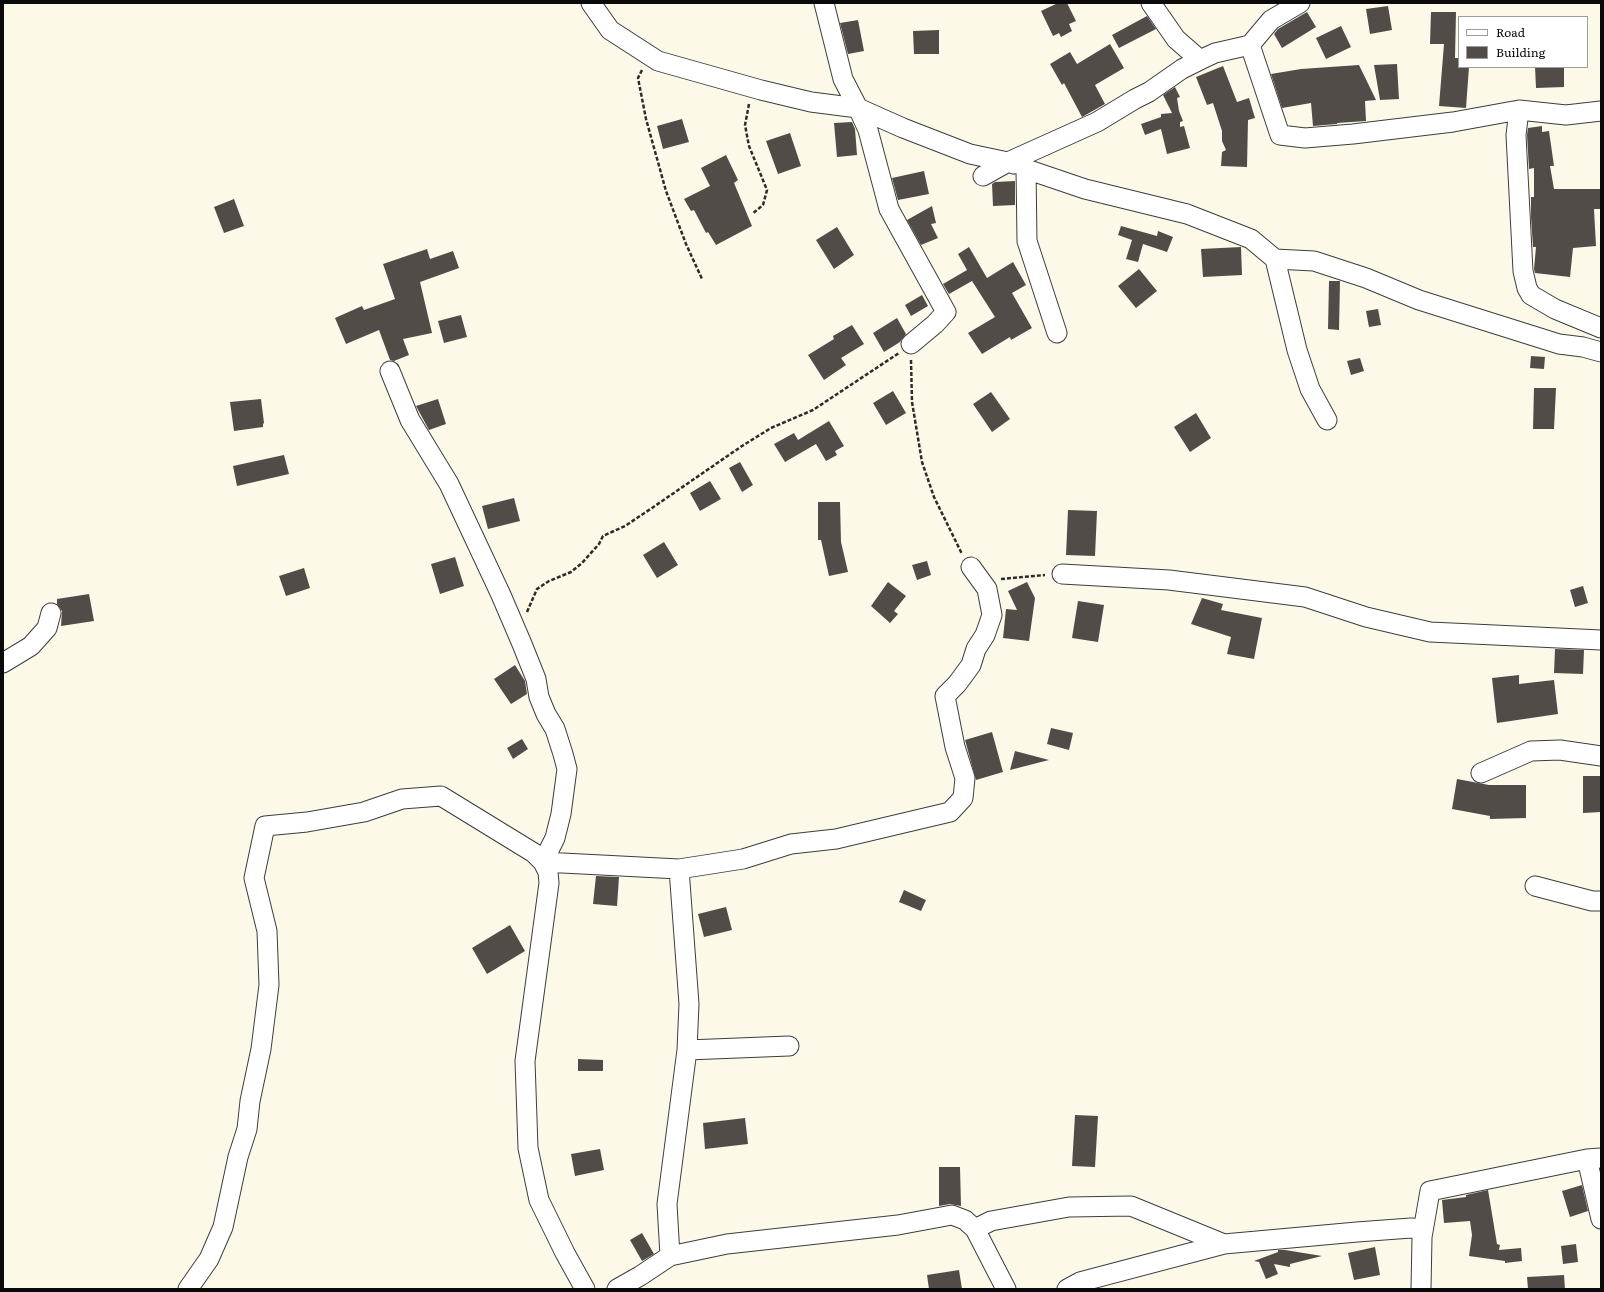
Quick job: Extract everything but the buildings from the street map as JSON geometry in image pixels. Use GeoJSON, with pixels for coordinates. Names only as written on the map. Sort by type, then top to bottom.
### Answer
{"type":"FeatureCollection","features":[{"type":"Feature","properties":{"kind":"street"},"geometry":{"type":"LineString","coordinates":[[591,3],[610,30],[658,61],[761,90],[811,102],[858,108],[903,128],[970,154],[1008,162],[1085,189],[1187,214],[1251,239],[1275,259],[1297,350],[1310,389],[1327,420]]}},
{"type":"Feature","properties":{"kind":"street"},"geometry":{"type":"LineString","coordinates":[[824,3],[843,79],[868,130],[889,209],[926,273],[946,312],[935,324],[911,344]]}},
{"type":"Feature","properties":{"kind":"street"},"geometry":{"type":"LineString","coordinates":[[1151,3],[1176,39],[1200,60]]}},
{"type":"Feature","properties":{"kind":"street"},"geometry":{"type":"LineString","coordinates":[[983,176],[1008,162],[1097,122],[1135,98],[1150,92],[1182,69],[1200,60],[1215,53],[1250,45],[1271,20],[1300,3]]}},
{"type":"Feature","properties":{"kind":"street"},"geometry":{"type":"LineString","coordinates":[[1250,45],[1280,135],[1305,138],[1353,134],[1453,122],[1519,110],[1566,115],[1601,111]]}},
{"type":"Feature","properties":{"kind":"street"},"geometry":{"type":"LineString","coordinates":[[1519,110],[1516,135],[1523,271],[1526,288],[1531,295],[1555,309],[1601,328]]}},
{"type":"Feature","properties":{"kind":"street"},"geometry":{"type":"LineString","coordinates":[[1026,169],[1027,241],[1057,333]]}},
{"type":"Feature","properties":{"kind":"street"},"geometry":{"type":"LineString","coordinates":[[1275,259],[1314,261],[1366,278],[1419,300],[1559,344],[1583,347],[1601,352]]}},
{"type":"Feature","properties":{"kind":"street"},"geometry":{"type":"LineString","coordinates":[[390,371],[410,420],[449,484],[464,513],[516,630],[536,679],[546,714],[555,729],[567,769],[561,814],[555,838],[544,862]]}},
{"type":"Feature","properties":{"kind":"street"},"geometry":{"type":"LineString","coordinates":[[544,862],[679,869],[743,859],[791,844],[836,839],[950,812],[963,798],[965,778],[954,747],[945,696],[957,684],[970,665],[976,649],[985,635],[992,615],[987,589],[971,567]]}},
{"type":"Feature","properties":{"kind":"street"},"geometry":{"type":"LineString","coordinates":[[1062,574],[1169,580],[1305,597],[1366,617],[1430,632],[1601,640]]}},
{"type":"Feature","properties":{"kind":"street"},"geometry":{"type":"LineString","coordinates":[[3,663],[30,646],[47,628],[51,613]]}},
{"type":"Feature","properties":{"kind":"street"},"geometry":{"type":"LineString","coordinates":[[1481,773],[1532,751],[1560,750],[1601,756]]}},
{"type":"Feature","properties":{"kind":"street"},"geometry":{"type":"LineString","coordinates":[[188,1289],[209,1259],[223,1227],[238,1157],[247,1129],[250,1101],[261,1049],[269,985],[267,931],[254,878],[265,826],[307,822],[364,812],[402,799],[441,796],[534,853],[544,862],[548,872],[549,883],[525,1061],[528,1148],[539,1200],[565,1253],[586,1289]]}},
{"type":"Feature","properties":{"kind":"street"},"geometry":{"type":"LineString","coordinates":[[670,1256],[666,1204],[687,1050],[689,1004],[679,869]]}},
{"type":"Feature","properties":{"kind":"street"},"geometry":{"type":"LineString","coordinates":[[1535,886],[1592,901],[1601,901]]}},
{"type":"Feature","properties":{"kind":"street"},"geometry":{"type":"LineString","coordinates":[[687,1050],[789,1046]]}},
{"type":"Feature","properties":{"kind":"street"},"geometry":{"type":"LineString","coordinates":[[1421,1289],[1423,1229],[1430,1192],[1594,1158],[1601,1219]]}},
{"type":"Feature","properties":{"kind":"street"},"geometry":{"type":"LineString","coordinates":[[975,1229],[991,1221],[1069,1207],[1131,1206],[1224,1244]]}},
{"type":"Feature","properties":{"kind":"street"},"geometry":{"type":"LineString","coordinates":[[617,1289],[670,1256],[727,1244],[898,1225],[952,1215],[965,1220],[975,1229],[1006,1289]]}},
{"type":"Feature","properties":{"kind":"street"},"geometry":{"type":"LineString","coordinates":[[1067,1289],[1080,1282],[1224,1244],[1357,1232],[1411,1228],[1423,1229]]}},
{"type":"Feature","properties":{"kind":"path"},"geometry":{"type":"LineString","coordinates":[[658,61],[642,68],[638,78],[646,119],[666,191],[686,244],[702,279]]}},
{"type":"Feature","properties":{"kind":"path"},"geometry":{"type":"LineString","coordinates":[[752,214],[763,205],[767,190],[749,146],[745,125],[750,103],[761,90]]}},
{"type":"Feature","properties":{"kind":"path"},"geometry":{"type":"LineString","coordinates":[[911,344],[912,402],[922,462],[934,497],[958,547],[971,567]]}},
{"type":"Feature","properties":{"kind":"path"},"geometry":{"type":"LineString","coordinates":[[516,630],[524,618],[537,589],[571,572],[582,563],[599,544],[603,536],[625,526],[770,428],[813,410],[845,387],[911,344]]}},
{"type":"Feature","properties":{"kind":"path"},"geometry":{"type":"LineString","coordinates":[[1000,579],[1062,574]]}}]}
